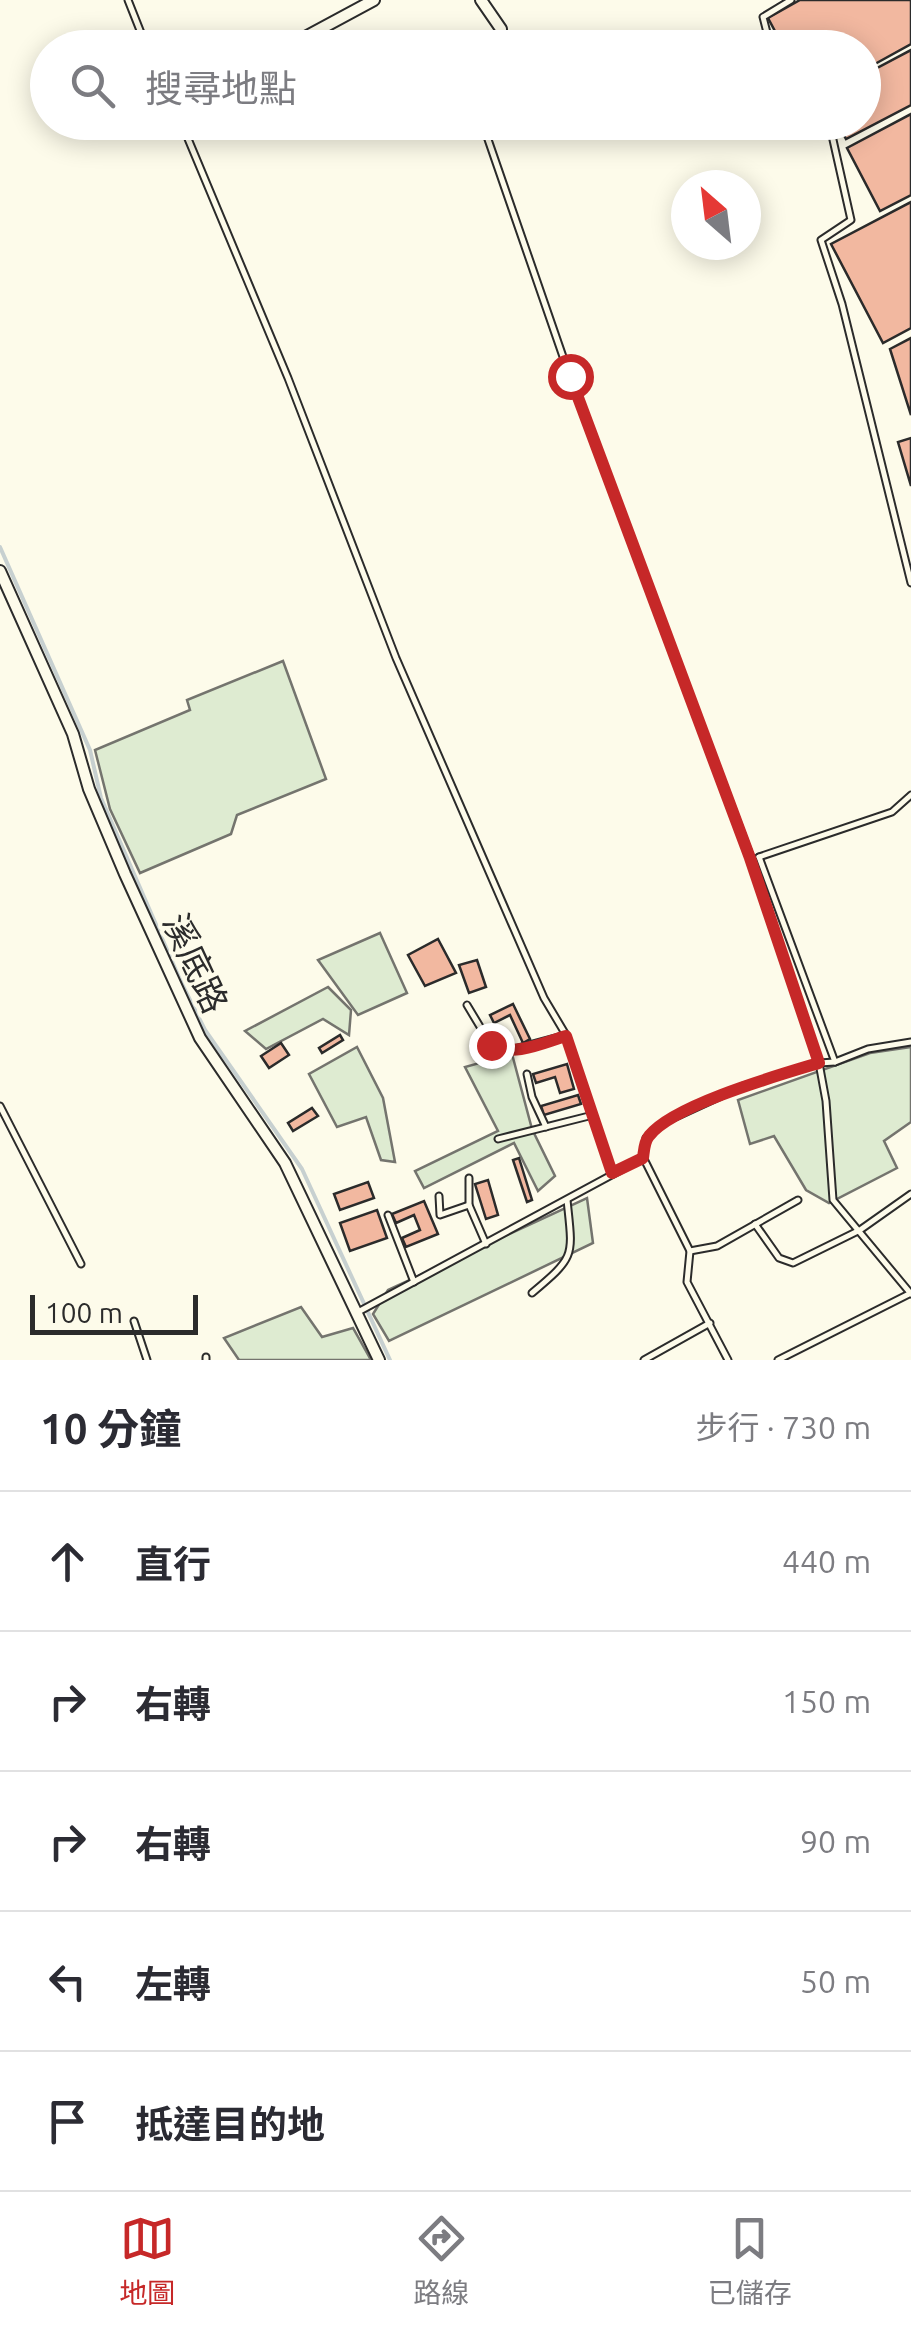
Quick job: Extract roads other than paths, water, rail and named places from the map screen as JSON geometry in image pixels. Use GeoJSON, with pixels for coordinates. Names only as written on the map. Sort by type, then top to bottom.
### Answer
{"type":"FeatureCollection","features":[{"type":"Feature","properties":{"kind":"street"},"geometry":{"type":"LineString","coordinates":[[318,30],[374,0]]}},
{"type":"Feature","properties":{"kind":"street"},"geometry":{"type":"LineString","coordinates":[[481,0],[501,30]]}},
{"type":"Feature","properties":{"kind":"street","name":"溪底路"},"geometry":{"type":"LineString","coordinates":[[0,571],[72,734],[125,874],[193,1023],[285,1163],[378,1360]]}},
{"type":"Feature","properties":{"kind":"lane"},"geometry":{"type":"LineString","coordinates":[[128,0],[140,30]]}},
{"type":"Feature","properties":{"kind":"lane"},"geometry":{"type":"LineString","coordinates":[[766,30],[762,16],[791,0]]}},
{"type":"Feature","properties":{"kind":"lane"},"geometry":{"type":"LineString","coordinates":[[189,140],[288,378],[396,658],[544,998],[566,1036],[612,1173]]}},
{"type":"Feature","properties":{"kind":"lane"},"geometry":{"type":"LineString","coordinates":[[488,140],[570,376],[835,1062]]}},
{"type":"Feature","properties":{"kind":"lane"},"geometry":{"type":"LineString","coordinates":[[833,140],[850,220],[821,240],[842,304],[911,583]]}},
{"type":"Feature","properties":{"kind":"lane"},"geometry":{"type":"LineString","coordinates":[[754,857],[892,812],[911,795]]}},
{"type":"Feature","properties":{"kind":"lane"},"geometry":{"type":"LineString","coordinates":[[754,857],[819,1063],[826,1101],[833,1200],[910,1294],[778,1360]]}},
{"type":"Feature","properties":{"kind":"lane"},"geometry":{"type":"LineString","coordinates":[[466,1005],[491,1045],[504,1052],[566,1036]]}},
{"type":"Feature","properties":{"kind":"lane"},"geometry":{"type":"LineString","coordinates":[[728,1360],[688,1282],[690,1251],[643,1158],[646,1138],[665,1122],[742,1086],[819,1063],[835,1062],[868,1049],[911,1042]]}},
{"type":"Feature","properties":{"kind":"lane"},"geometry":{"type":"LineString","coordinates":[[527,1074],[532,1097],[546,1127]]}},
{"type":"Feature","properties":{"kind":"lane"},"geometry":{"type":"LineString","coordinates":[[0,1106],[82,1264]]}},
{"type":"Feature","properties":{"kind":"lane"},"geometry":{"type":"LineString","coordinates":[[498,1139],[593,1115]]}},
{"type":"Feature","properties":{"kind":"lane"},"geometry":{"type":"LineString","coordinates":[[355,1314],[643,1158]]}},
{"type":"Feature","properties":{"kind":"lane"},"geometry":{"type":"LineString","coordinates":[[469,1178],[469,1205],[486,1244]]}},
{"type":"Feature","properties":{"kind":"lane"},"geometry":{"type":"LineString","coordinates":[[756,1224],[779,1258],[793,1263],[860,1230],[911,1194]]}},
{"type":"Feature","properties":{"kind":"lane"},"geometry":{"type":"LineString","coordinates":[[439,1196],[440,1215],[469,1205]]}},
{"type":"Feature","properties":{"kind":"lane"},"geometry":{"type":"LineString","coordinates":[[532,1293],[564,1266],[572,1243],[567,1200]]}},
{"type":"Feature","properties":{"kind":"lane"},"geometry":{"type":"LineString","coordinates":[[690,1251],[717,1246],[798,1200]]}},
{"type":"Feature","properties":{"kind":"lane"},"geometry":{"type":"LineString","coordinates":[[388,1215],[414,1282]]}},
{"type":"Feature","properties":{"kind":"lane"},"geometry":{"type":"LineString","coordinates":[[134,1322],[147,1360]]}},
{"type":"Feature","properties":{"kind":"lane"},"geometry":{"type":"LineString","coordinates":[[644,1360],[710,1324]]}},
{"type":"Feature","properties":{"kind":"waterway"},"geometry":{"type":"LineString","coordinates":[[0,547],[90,750],[101,798],[181,982],[205,1030],[302,1169],[390,1360]]}}]}
